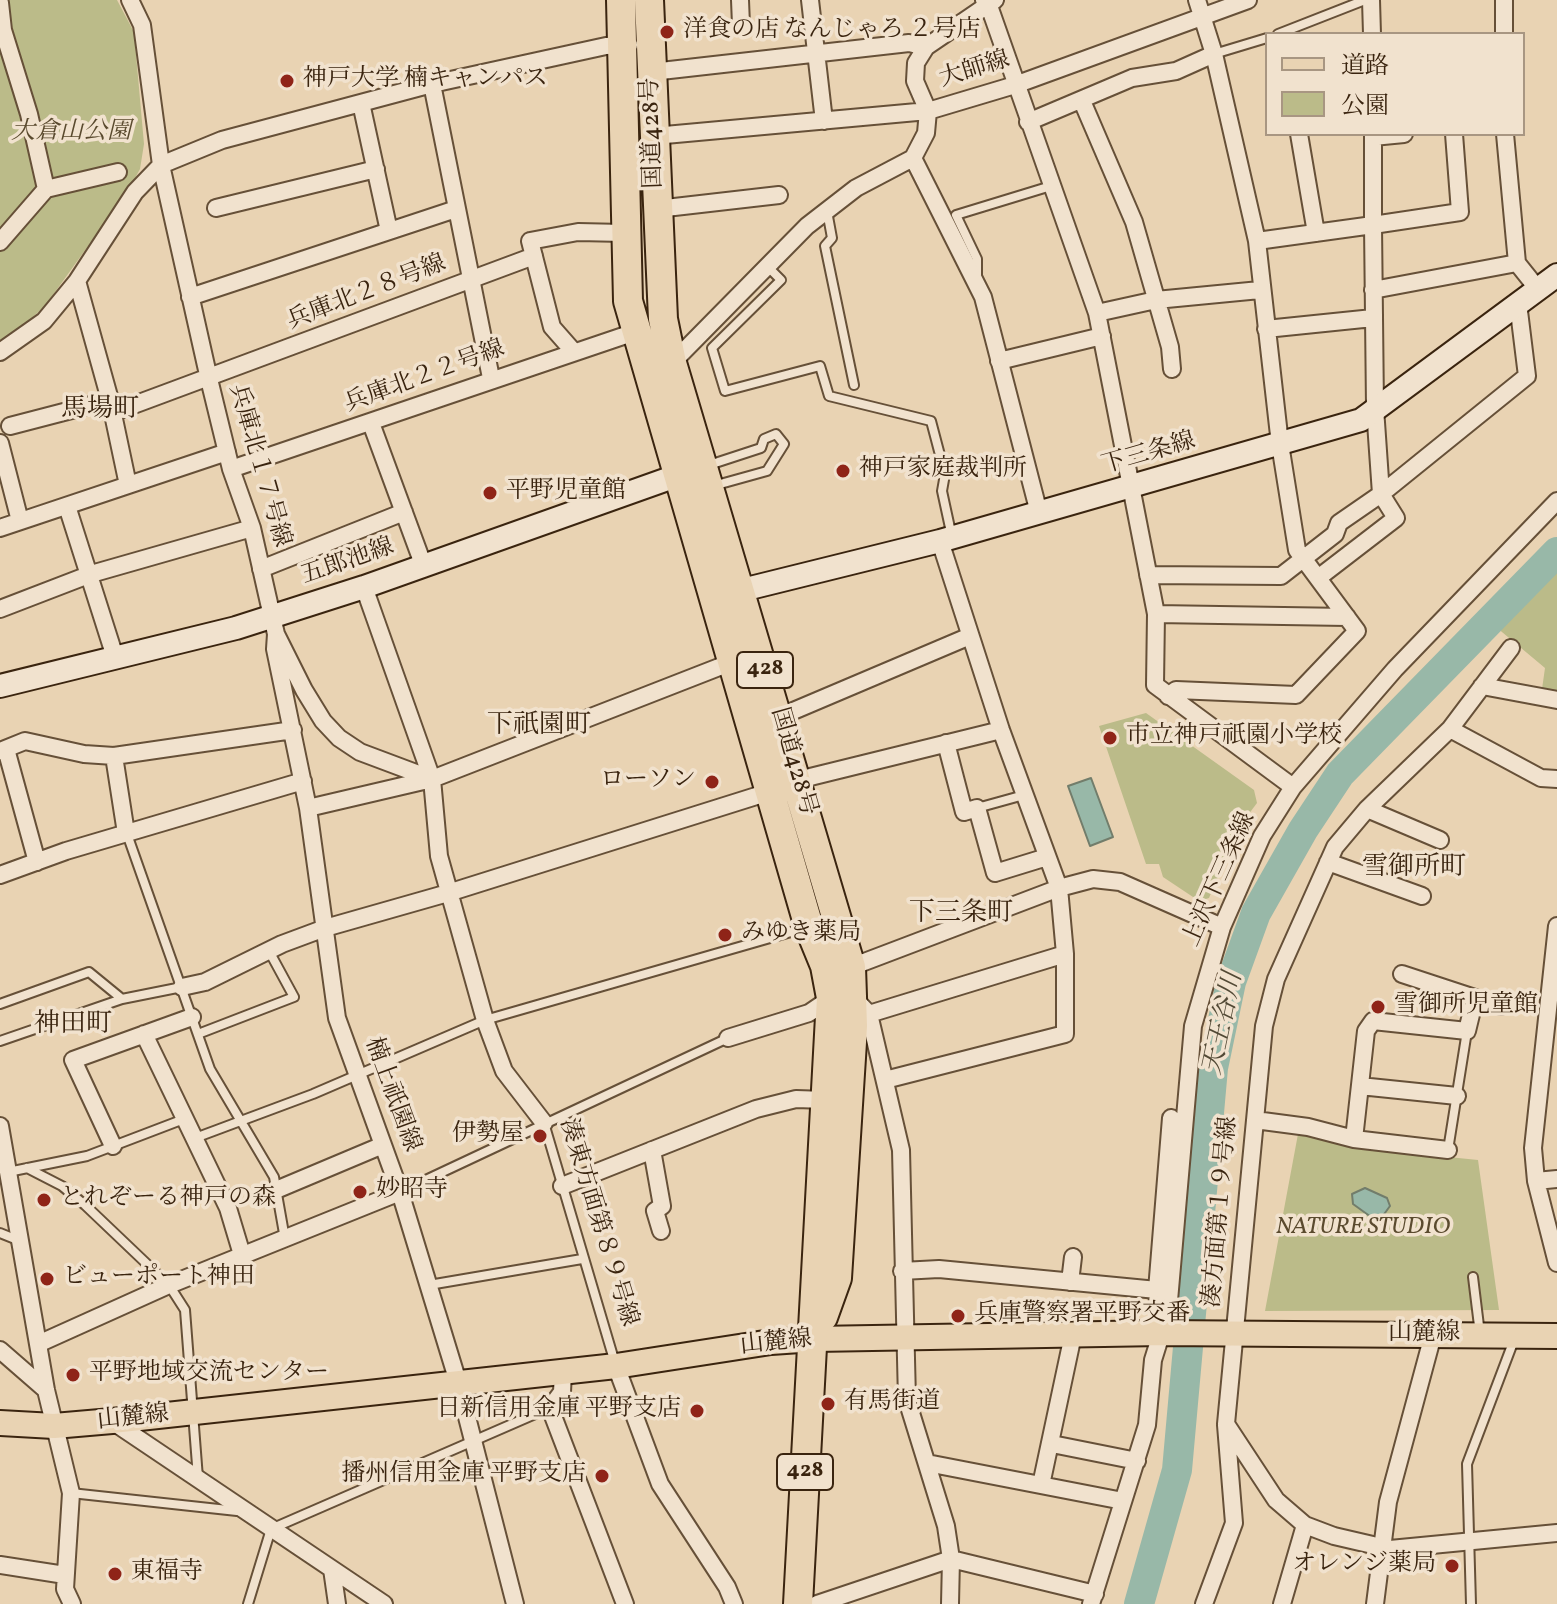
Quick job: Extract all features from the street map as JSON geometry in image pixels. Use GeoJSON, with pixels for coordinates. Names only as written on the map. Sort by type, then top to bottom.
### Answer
{"type":"FeatureCollection","features":[{"type":"Feature","properties":{"kind":"highway","name":"国道428号"},"geometry":{"type":"LineString","coordinates":[[621,0],[624,233],[628,301],[635,332],[809,927],[825,966],[851,1003],[826,1100],[798,1604]]}},
{"type":"Feature","properties":{"kind":"highway","name":"国道428号"},"geometry":{"type":"LineString","coordinates":[[649,0],[663,319],[672,363],[742,590],[851,967],[837,1278],[815,1339]]}},
{"type":"Feature","properties":{"kind":"main road","name":"山麓線"},"geometry":{"type":"LineString","coordinates":[[0,1423],[54,1426],[112,1421],[616,1366],[771,1342],[815,1339],[1171,1333],[1557,1336]]}},
{"type":"Feature","properties":{"kind":"street","name":"兵庫北１７号線"},"geometry":{"type":"LineString","coordinates":[[130,0],[142,25],[161,165],[231,469],[252,528],[303,781]]}},
{"type":"Feature","properties":{"kind":"street"},"geometry":{"type":"LineString","coordinates":[[740,0],[741,25]]}},
{"type":"Feature","properties":{"kind":"street"},"geometry":{"type":"LineString","coordinates":[[810,0],[824,121]]}},
{"type":"Feature","properties":{"kind":"street"},"geometry":{"type":"LineString","coordinates":[[1368,0],[1372,32]]}},
{"type":"Feature","properties":{"kind":"street"},"geometry":{"type":"LineString","coordinates":[[1504,0],[1504,32]]}},
{"type":"Feature","properties":{"kind":"street"},"geometry":{"type":"LineString","coordinates":[[654,136],[928,111],[915,81],[916,63],[926,47],[989,1],[1015,85],[1097,313],[1156,614],[1155,685],[1293,787]]}},
{"type":"Feature","properties":{"kind":"street","name":"大師線"},"geometry":{"type":"LineString","coordinates":[[913,158],[926,133],[928,111],[1015,85],[1200,8],[1245,1]]}},
{"type":"Feature","properties":{"kind":"street"},"geometry":{"type":"LineString","coordinates":[[0,3],[3,30],[29,114],[46,189]]}},
{"type":"Feature","properties":{"kind":"street"},"geometry":{"type":"LineString","coordinates":[[1168,696],[1176,690],[1296,695],[1357,631],[1297,550],[1260,290],[1257,241],[1214,54],[1200,8]]}},
{"type":"Feature","properties":{"kind":"street"},"geometry":{"type":"LineString","coordinates":[[0,352],[44,321],[77,281],[135,192],[161,165],[222,140],[432,84],[622,45],[651,59],[816,53],[909,43],[926,47]]}},
{"type":"Feature","properties":{"kind":"street"},"geometry":{"type":"LineString","coordinates":[[1028,122],[1132,78],[1176,71],[1214,54]]}},
{"type":"Feature","properties":{"kind":"street"},"geometry":{"type":"LineString","coordinates":[[432,84],[491,378]]}},
{"type":"Feature","properties":{"kind":"street"},"geometry":{"type":"LineString","coordinates":[[1082,101],[1134,222],[1170,347],[1172,369]]}},
{"type":"Feature","properties":{"kind":"street"},"geometry":{"type":"LineString","coordinates":[[361,103],[389,231]]}},
{"type":"Feature","properties":{"kind":"street"},"geometry":{"type":"LineString","coordinates":[[1299,136],[1316,233]]}},
{"type":"Feature","properties":{"kind":"street"},"geometry":{"type":"LineString","coordinates":[[1318,578],[1396,518],[1381,494],[1375,408],[1373,136]]}},
{"type":"Feature","properties":{"kind":"street"},"geometry":{"type":"LineString","coordinates":[[1257,241],[1460,212],[1454,136]]}},
{"type":"Feature","properties":{"kind":"street"},"geometry":{"type":"LineString","coordinates":[[1505,136],[1517,263],[1537,288]]}},
{"type":"Feature","properties":{"kind":"street"},"geometry":{"type":"LineString","coordinates":[[672,363],[827,211],[856,188],[913,158],[977,285],[1039,513]]}},
{"type":"Feature","properties":{"kind":"street"},"geometry":{"type":"LineString","coordinates":[[216,208],[376,169]]}},
{"type":"Feature","properties":{"kind":"street"},"geometry":{"type":"LineString","coordinates":[[0,242],[46,189],[118,172]]}},
{"type":"Feature","properties":{"kind":"street"},"geometry":{"type":"LineString","coordinates":[[657,209],[779,195]]}},
{"type":"Feature","properties":{"kind":"street"},"geometry":{"type":"LineString","coordinates":[[190,297],[456,209]]}},
{"type":"Feature","properties":{"kind":"street","name":"兵庫北２８号線"},"geometry":{"type":"LineString","coordinates":[[10,426],[111,406],[209,379],[534,256],[530,241],[578,232],[624,233]]}},
{"type":"Feature","properties":{"kind":"street"},"geometry":{"type":"LineString","coordinates":[[534,256],[552,327],[574,352]]}},
{"type":"Feature","properties":{"kind":"street"},"geometry":{"type":"LineString","coordinates":[[1373,290],[1517,263]]}},
{"type":"Feature","properties":{"kind":"street","name":"下三条線"},"geometry":{"type":"LineString","coordinates":[[714,597],[946,540],[1361,420],[1557,275]]}},
{"type":"Feature","properties":{"kind":"street"},"geometry":{"type":"LineString","coordinates":[[77,281],[111,406],[128,485]]}},
{"type":"Feature","properties":{"kind":"street"},"geometry":{"type":"LineString","coordinates":[[1097,313],[1156,300],[1260,290]]}},
{"type":"Feature","properties":{"kind":"street"},"geometry":{"type":"LineString","coordinates":[[1148,575],[1281,576],[1303,560],[1335,534],[1339,523],[1381,494],[1527,376],[1518,303]]}},
{"type":"Feature","properties":{"kind":"street"},"geometry":{"type":"LineString","coordinates":[[1266,329],[1373,318]]}},
{"type":"Feature","properties":{"kind":"street","name":"兵庫北２２号線"},"geometry":{"type":"LineString","coordinates":[[231,469],[371,423],[491,378],[635,332]]}},
{"type":"Feature","properties":{"kind":"street"},"geometry":{"type":"LineString","coordinates":[[999,361],[1102,336]]}},
{"type":"Feature","properties":{"kind":"street"},"geometry":{"type":"LineString","coordinates":[[371,423],[423,564]]}},
{"type":"Feature","properties":{"kind":"street"},"geometry":{"type":"LineString","coordinates":[[1,450],[20,521]]}},
{"type":"Feature","properties":{"kind":"street"},"geometry":{"type":"LineString","coordinates":[[0,528],[227,452]]}},
{"type":"Feature","properties":{"kind":"street","name":"五郎池線"},"geometry":{"type":"LineString","coordinates":[[0,686],[115,657],[273,625],[423,564],[678,475],[708,477]]}},
{"type":"Feature","properties":{"kind":"street","name":"上沢下三条線"},"geometry":{"type":"LineString","coordinates":[[1093,1599],[1147,1425],[1153,1360],[1171,1333],[1168,1312],[1193,1026],[1222,927],[1262,836],[1293,787],[1395,669],[1557,501]]}},
{"type":"Feature","properties":{"kind":"street"},"geometry":{"type":"LineString","coordinates":[[67,506],[115,657]]}},
{"type":"Feature","properties":{"kind":"street"},"geometry":{"type":"LineString","coordinates":[[261,569],[404,512]]}},
{"type":"Feature","properties":{"kind":"street"},"geometry":{"type":"LineString","coordinates":[[0,609],[91,574],[252,528]]}},
{"type":"Feature","properties":{"kind":"street"},"geometry":{"type":"LineString","coordinates":[[885,1080],[1065,1034],[1065,954],[1059,888],[970,636],[946,540]]}},
{"type":"Feature","properties":{"kind":"street","name":"湊東方面第８９号線"},"geometry":{"type":"LineString","coordinates":[[364,587],[432,779],[439,856],[485,1020],[504,1071],[544,1123]]}},
{"type":"Feature","properties":{"kind":"street"},"geometry":{"type":"LineString","coordinates":[[1156,614],[1347,617]]}},
{"type":"Feature","properties":{"kind":"street"},"geometry":{"type":"LineString","coordinates":[[273,625],[317,711],[339,738],[360,752],[432,779]]}},
{"type":"Feature","properties":{"kind":"street"},"geometry":{"type":"LineString","coordinates":[[779,717],[970,636]]}},
{"type":"Feature","properties":{"kind":"street","name":"湊方面第１９号線"},"geometry":{"type":"LineString","coordinates":[[1204,1604],[1234,1523],[1226,1424],[1224,1334],[1255,1120],[1264,1026],[1276,979],[1335,847],[1367,809],[1450,729],[1511,648]]}},
{"type":"Feature","properties":{"kind":"street"},"geometry":{"type":"LineString","coordinates":[[308,808],[432,779],[732,662]]}},
{"type":"Feature","properties":{"kind":"street"},"geometry":{"type":"LineString","coordinates":[[1482,686],[1557,700]]}},
{"type":"Feature","properties":{"kind":"street"},"geometry":{"type":"LineString","coordinates":[[1450,729],[1541,778],[1557,779]]}},
{"type":"Feature","properties":{"kind":"street"},"geometry":{"type":"LineString","coordinates":[[37,862],[3,750],[25,741],[84,754],[114,756],[293,730]]}},
{"type":"Feature","properties":{"kind":"street"},"geometry":{"type":"LineString","coordinates":[[798,780],[1001,730]]}},
{"type":"Feature","properties":{"kind":"street"},"geometry":{"type":"LineString","coordinates":[[946,743],[964,812],[977,808],[995,873],[1047,857]]}},
{"type":"Feature","properties":{"kind":"street"},"geometry":{"type":"LineString","coordinates":[[114,756],[126,833]]}},
{"type":"Feature","properties":{"kind":"street"},"geometry":{"type":"LineString","coordinates":[[0,875],[126,833],[303,781]]}},
{"type":"Feature","properties":{"kind":"street","name":"楠上祇園線"},"geometry":{"type":"LineString","coordinates":[[303,781],[337,1018],[400,1192],[429,1286],[458,1382],[515,1604]]}},
{"type":"Feature","properties":{"kind":"street"},"geometry":{"type":"LineString","coordinates":[[182,987],[205,982],[325,928],[448,893],[769,792]]}},
{"type":"Feature","properties":{"kind":"street"},"geometry":{"type":"LineString","coordinates":[[1367,809],[1440,840]]}},
{"type":"Feature","properties":{"kind":"street"},"geometry":{"type":"LineString","coordinates":[[1328,862],[1422,896]]}},
{"type":"Feature","properties":{"kind":"street"},"geometry":{"type":"LineString","coordinates":[[851,967],[1059,888],[1093,879],[1120,882],[1222,927]]}},
{"type":"Feature","properties":{"kind":"street"},"geometry":{"type":"LineString","coordinates":[[1557,926],[1535,1110],[1536,1181],[1557,1263]]}},
{"type":"Feature","properties":{"kind":"street"},"geometry":{"type":"LineString","coordinates":[[728,1038],[809,1013],[1065,954]]}},
{"type":"Feature","properties":{"kind":"street"},"geometry":{"type":"LineString","coordinates":[[1402,974],[1501,1006]]}},
{"type":"Feature","properties":{"kind":"street"},"geometry":{"type":"LineString","coordinates":[[1354,1139],[1366,1031],[1373,1021],[1467,1031],[1475,998]]}},
{"type":"Feature","properties":{"kind":"street"},"geometry":{"type":"LineString","coordinates":[[851,1003],[885,1080],[901,1150],[907,1400],[946,1526],[951,1559],[950,1604]]}},
{"type":"Feature","properties":{"kind":"street"},"geometry":{"type":"LineString","coordinates":[[113,1146],[73,1060],[192,1017]]}},
{"type":"Feature","properties":{"kind":"street"},"geometry":{"type":"LineString","coordinates":[[144,1034],[228,1208],[243,1258]]}},
{"type":"Feature","properties":{"kind":"street"},"geometry":{"type":"LineString","coordinates":[[1360,1086],[1457,1096]]}},
{"type":"Feature","properties":{"kind":"street"},"geometry":{"type":"LineString","coordinates":[[562,1186],[756,1109],[796,1099],[826,1100]]}},
{"type":"Feature","properties":{"kind":"street"},"geometry":{"type":"LineString","coordinates":[[1171,1118],[1157,1290],[1171,1333]]}},
{"type":"Feature","properties":{"kind":"street"},"geometry":{"type":"LineString","coordinates":[[1255,1120],[1308,1127],[1354,1139],[1448,1150]]}},
{"type":"Feature","properties":{"kind":"street"},"geometry":{"type":"LineString","coordinates":[[0,1126],[46,1390],[71,1493],[65,1589],[72,1604]]}},
{"type":"Feature","properties":{"kind":"street"},"geometry":{"type":"LineString","coordinates":[[276,1190],[383,1145]]}},
{"type":"Feature","properties":{"kind":"street"},"geometry":{"type":"LineString","coordinates":[[652,1150],[662,1206],[655,1211],[661,1231]]}},
{"type":"Feature","properties":{"kind":"street"},"geometry":{"type":"LineString","coordinates":[[1536,1181],[1557,1179]]}},
{"type":"Feature","properties":{"kind":"street"},"geometry":{"type":"LineString","coordinates":[[38,1344],[169,1285],[243,1258],[400,1192]]}},
{"type":"Feature","properties":{"kind":"street"},"geometry":{"type":"LineString","coordinates":[[1070,1282],[1073,1257]]}},
{"type":"Feature","properties":{"kind":"street"},"geometry":{"type":"LineString","coordinates":[[902,1271],[939,1269],[1157,1290]]}},
{"type":"Feature","properties":{"kind":"street"},"geometry":{"type":"LineString","coordinates":[[1041,1485],[1073,1335]]}},
{"type":"Feature","properties":{"kind":"street"},"geometry":{"type":"LineString","coordinates":[[1375,1604],[1388,1502],[1433,1335]]}},
{"type":"Feature","properties":{"kind":"street"},"geometry":{"type":"LineString","coordinates":[[0,1350],[46,1390]]}},
{"type":"Feature","properties":{"kind":"street"},"geometry":{"type":"LineString","coordinates":[[616,1366],[660,1484],[727,1587],[734,1604]]}},
{"type":"Feature","properties":{"kind":"street"},"geometry":{"type":"LineString","coordinates":[[563,1372],[562,1392],[550,1408],[625,1604]]}},
{"type":"Feature","properties":{"kind":"street"},"geometry":{"type":"LineString","coordinates":[[112,1421],[384,1604]]}},
{"type":"Feature","properties":{"kind":"street"},"geometry":{"type":"LineString","coordinates":[[1226,1424],[1276,1500],[1305,1525],[1334,1536],[1382,1547],[1467,1543],[1557,1533]]}},
{"type":"Feature","properties":{"kind":"street"},"geometry":{"type":"LineString","coordinates":[[1052,1444],[1137,1461]]}},
{"type":"Feature","properties":{"kind":"street"},"geometry":{"type":"LineString","coordinates":[[927,1463],[1123,1501]]}},
{"type":"Feature","properties":{"kind":"street"},"geometry":{"type":"LineString","coordinates":[[1282,1604],[1305,1525]]}},
{"type":"Feature","properties":{"kind":"street"},"geometry":{"type":"LineString","coordinates":[[817,1604],[951,1559],[1093,1599]]}},
{"type":"Feature","properties":{"kind":"street"},"geometry":{"type":"LineString","coordinates":[[0,1565],[65,1575]]}},
{"type":"Feature","properties":{"kind":"street"},"geometry":{"type":"LineString","coordinates":[[332,1569],[337,1604]]}},
{"type":"Feature","properties":{"kind":"lane"},"geometry":{"type":"LineString","coordinates":[[1283,32],[1368,0]]}},
{"type":"Feature","properties":{"kind":"lane"},"geometry":{"type":"LineString","coordinates":[[1214,54],[1265,39]]}},
{"type":"Feature","properties":{"kind":"lane"},"geometry":{"type":"LineString","coordinates":[[977,285],[977,259],[956,215],[1051,186]]}},
{"type":"Feature","properties":{"kind":"lane"},"geometry":{"type":"LineString","coordinates":[[827,211],[832,238],[825,246],[829,277],[854,385]]}},
{"type":"Feature","properties":{"kind":"lane"},"geometry":{"type":"LineString","coordinates":[[768,267],[781,280],[712,348],[725,391],[820,366],[829,396],[931,421],[945,474],[942,491],[946,540]]}},
{"type":"Feature","properties":{"kind":"lane"},"geometry":{"type":"LineString","coordinates":[[776,434],[784,444],[767,471],[708,477],[761,448],[764,439],[776,434]]}},
{"type":"Feature","properties":{"kind":"lane"},"geometry":{"type":"LineString","coordinates":[[977,808],[1024,795]]}},
{"type":"Feature","properties":{"kind":"lane"},"geometry":{"type":"LineString","coordinates":[[126,833],[210,1069],[274,1177],[285,1240]]}},
{"type":"Feature","properties":{"kind":"lane"},"geometry":{"type":"LineString","coordinates":[[194,1139],[485,1020],[809,927]]}},
{"type":"Feature","properties":{"kind":"lane"},"geometry":{"type":"LineString","coordinates":[[198,1034],[294,997],[269,951]]}},
{"type":"Feature","properties":{"kind":"lane"},"geometry":{"type":"LineString","coordinates":[[0,1004],[89,972],[122,999]]}},
{"type":"Feature","properties":{"kind":"lane"},"geometry":{"type":"LineString","coordinates":[[0,1041],[122,999],[182,987]]}},
{"type":"Feature","properties":{"kind":"lane"},"geometry":{"type":"LineString","coordinates":[[1448,1150],[1467,1031]]}},
{"type":"Feature","properties":{"kind":"lane"},"geometry":{"type":"LineString","coordinates":[[400,1192],[728,1038]]}},
{"type":"Feature","properties":{"kind":"lane"},"geometry":{"type":"LineString","coordinates":[[8,1172],[87,1156],[184,1119]]}},
{"type":"Feature","properties":{"kind":"lane","name":"湊東方面第８９号線"},"geometry":{"type":"LineString","coordinates":[[544,1123],[616,1366]]}},
{"type":"Feature","properties":{"kind":"lane"},"geometry":{"type":"LineString","coordinates":[[27,1168],[62,1186],[169,1285],[185,1310],[198,1479]]}},
{"type":"Feature","properties":{"kind":"lane"},"geometry":{"type":"LineString","coordinates":[[0,1233],[21,1241]]}},
{"type":"Feature","properties":{"kind":"lane"},"geometry":{"type":"LineString","coordinates":[[429,1286],[582,1259]]}},
{"type":"Feature","properties":{"kind":"lane"},"geometry":{"type":"LineString","coordinates":[[1473,1277],[1480,1335]]}},
{"type":"Feature","properties":{"kind":"lane"},"geometry":{"type":"LineString","coordinates":[[1471,1604],[1467,1464],[1516,1335]]}},
{"type":"Feature","properties":{"kind":"lane"},"geometry":{"type":"LineString","coordinates":[[248,1604],[271,1529],[550,1408]]}},
{"type":"Feature","properties":{"kind":"lane"},"geometry":{"type":"LineString","coordinates":[[71,1493],[246,1512]]}},
{"type":"Feature","properties":{"kind":"green space","name":"大倉山公園"},"geometry":{"type":"Polygon","coordinates":[[[0,0],[117,0],[134,32],[144,144],[140,169],[129,189],[45,306],[14,334],[0,341],[0,0]]]}},
{"type":"Feature","properties":{"kind":"green space"},"geometry":{"type":"Polygon","coordinates":[[[1557,562],[1557,692],[1542,689],[1545,668],[1496,627],[1557,562]]]}},
{"type":"Feature","properties":{"kind":"green space"},"geometry":{"type":"Polygon","coordinates":[[[1146,713],[1254,790],[1257,803],[1239,827],[1209,898],[1199,901],[1163,877],[1159,864],[1146,864],[1099,726],[1146,713]]]}},
{"type":"Feature","properties":{"kind":"green space","name":"NATURE STUDIO"},"geometry":{"type":"Polygon","coordinates":[[[1298,1134],[1360,1148],[1478,1160],[1499,1310],[1265,1311],[1298,1134]]]}},
{"type":"Feature","properties":{"kind":"shaded area"},"geometry":{"type":"Polygon","coordinates":[[[1091,778],[1113,837],[1090,846],[1068,786],[1091,778]]]}},
{"type":"Feature","properties":{"kind":"shaded area"},"geometry":{"type":"Polygon","coordinates":[[[1365,1188],[1387,1198],[1390,1206],[1382,1217],[1371,1217],[1353,1204],[1352,1194],[1365,1188]]]}},
{"type":"Feature","properties":{"kind":"waterway","name":"天王谷川"},"geometry":{"type":"LineString","coordinates":[[1139,1604],[1177,1470],[1213,1068],[1231,982],[1256,913],[1303,830],[1340,774],[1557,552]]}},
{"type":"Feature","properties":{"kind":"place","name":"洋食の店 なんじゃろ ２号店"},"geometry":{"type":"Point","coordinates":[667,32]}},
{"type":"Feature","properties":{"kind":"place","name":"神戸大学 楠キャンパス"},"geometry":{"type":"Point","coordinates":[287,81]}},
{"type":"Feature","properties":{"kind":"place","name":"神戸家庭裁判所"},"geometry":{"type":"Point","coordinates":[843,471]}},
{"type":"Feature","properties":{"kind":"place","name":"平野児童館"},"geometry":{"type":"Point","coordinates":[490,493]}},
{"type":"Feature","properties":{"kind":"place","name":"市立神戸祇園小学校"},"geometry":{"type":"Point","coordinates":[1110,738]}},
{"type":"Feature","properties":{"kind":"place","name":"ローソン"},"geometry":{"type":"Point","coordinates":[712,782]}},
{"type":"Feature","properties":{"kind":"place","name":"みゆき薬局"},"geometry":{"type":"Point","coordinates":[725,935]}},
{"type":"Feature","properties":{"kind":"place","name":"雪御所児童館"},"geometry":{"type":"Point","coordinates":[1378,1007]}},
{"type":"Feature","properties":{"kind":"place","name":"伊勢屋"},"geometry":{"type":"Point","coordinates":[540,1136]}},
{"type":"Feature","properties":{"kind":"place","name":"妙昭寺"},"geometry":{"type":"Point","coordinates":[360,1192]}},
{"type":"Feature","properties":{"kind":"place","name":"とれぞーる神戸の森"},"geometry":{"type":"Point","coordinates":[44,1200]}},
{"type":"Feature","properties":{"kind":"place","name":"ビューポート神田"},"geometry":{"type":"Point","coordinates":[47,1279]}},
{"type":"Feature","properties":{"kind":"place","name":"兵庫警察署平野交番"},"geometry":{"type":"Point","coordinates":[958,1316]}},
{"type":"Feature","properties":{"kind":"place","name":"平野地域交流センター"},"geometry":{"type":"Point","coordinates":[73,1375]}},
{"type":"Feature","properties":{"kind":"place","name":"有馬街道"},"geometry":{"type":"Point","coordinates":[828,1404]}},
{"type":"Feature","properties":{"kind":"place","name":"日新信用金庫 平野支店"},"geometry":{"type":"Point","coordinates":[697,1411]}},
{"type":"Feature","properties":{"kind":"place","name":"播州信用金庫 平野支店"},"geometry":{"type":"Point","coordinates":[602,1476]}},
{"type":"Feature","properties":{"kind":"place","name":"オレンジ薬局"},"geometry":{"type":"Point","coordinates":[1452,1566]}},
{"type":"Feature","properties":{"kind":"place","name":"東福寺"},"geometry":{"type":"Point","coordinates":[115,1574]}},
{"type":"Feature","properties":{"kind":"district","name":"馬場町"},"geometry":{"type":"Point","coordinates":[100,411]}},
{"type":"Feature","properties":{"kind":"district","name":"下祇園町"},"geometry":{"type":"Point","coordinates":[539,727]}},
{"type":"Feature","properties":{"kind":"district","name":"雪御所町"},"geometry":{"type":"Point","coordinates":[1414,869]}},
{"type":"Feature","properties":{"kind":"district","name":"下三条町"},"geometry":{"type":"Point","coordinates":[961,915]}},
{"type":"Feature","properties":{"kind":"district","name":"神田町"},"geometry":{"type":"Point","coordinates":[73,1026]}}]}
